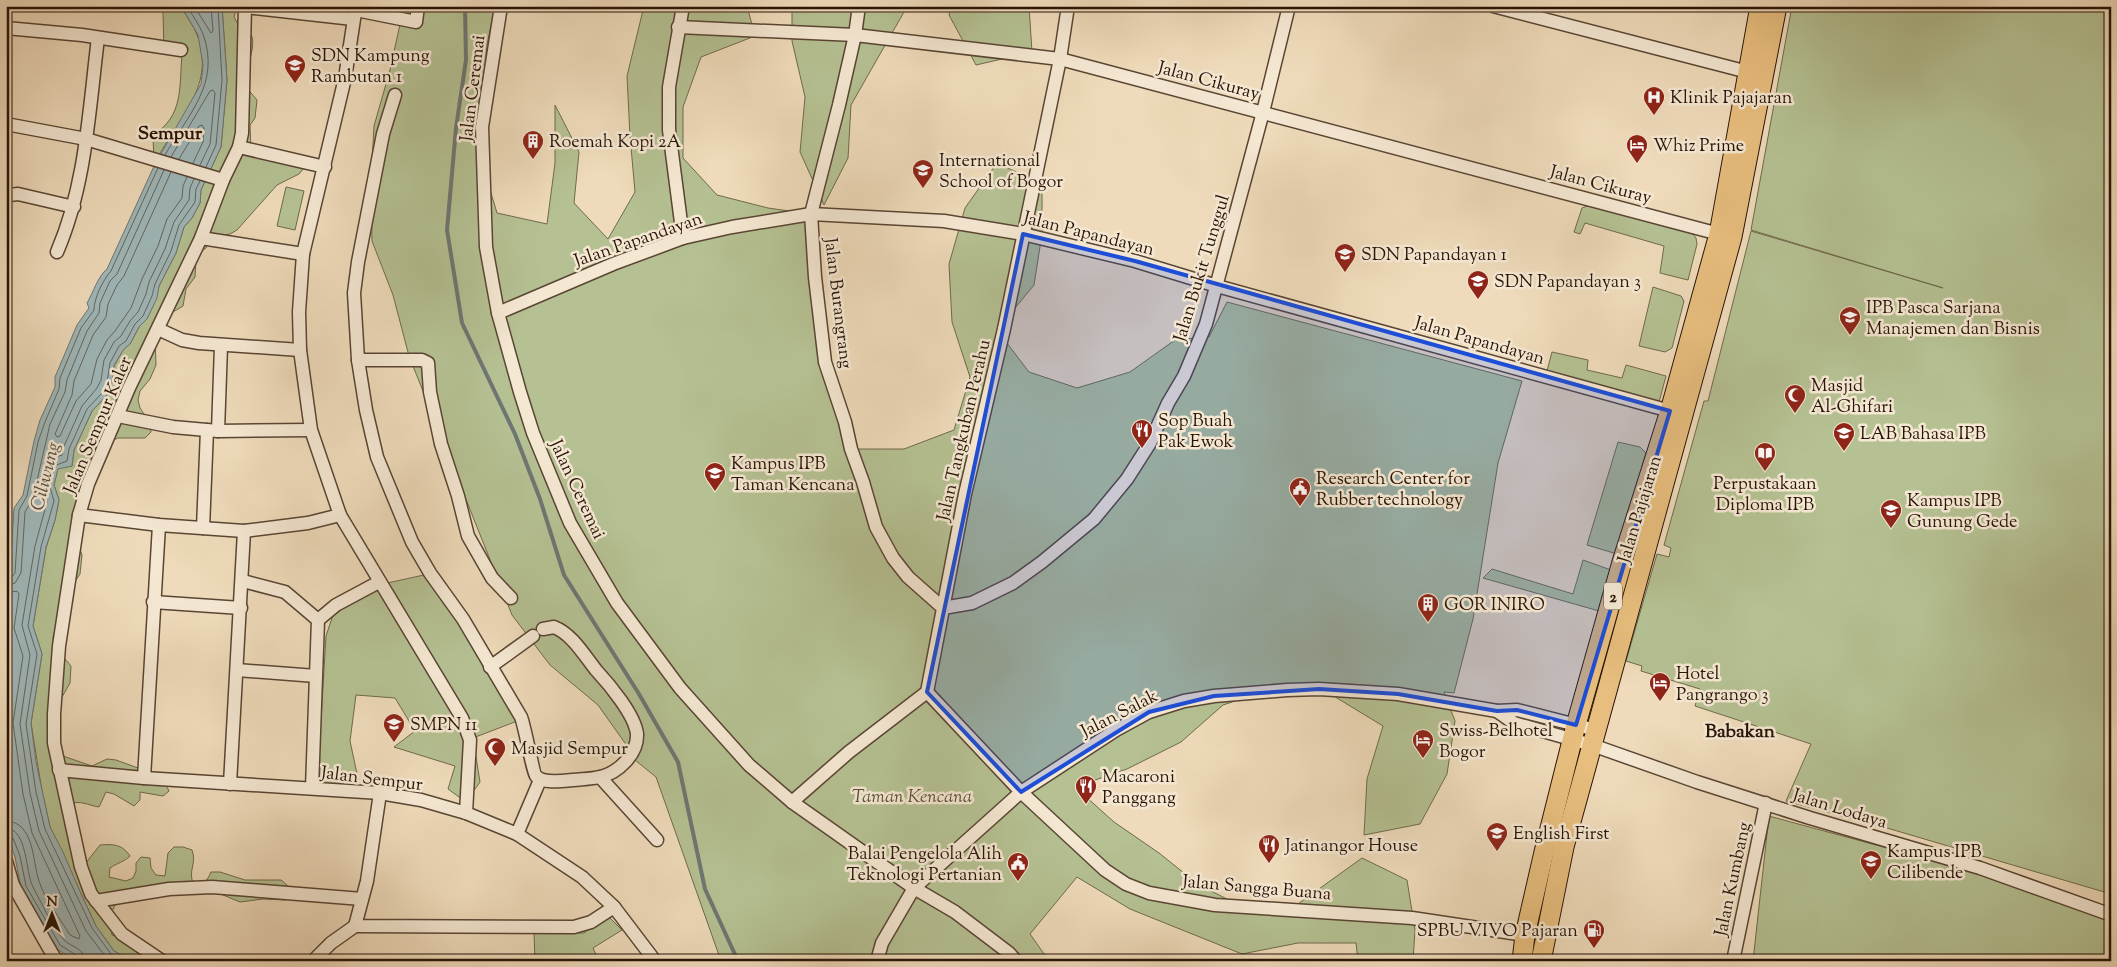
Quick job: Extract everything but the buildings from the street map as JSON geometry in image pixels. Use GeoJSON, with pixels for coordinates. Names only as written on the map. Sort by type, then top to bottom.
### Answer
{"type":"FeatureCollection","features":[{"type":"Feature","properties":{"kind":"highway","name":"2"},"geometry":{"type":"LineString","coordinates":[[1726,236],[1748,72],[1760,6]]}},
{"type":"Feature","properties":{"kind":"highway","name":"2"},"geometry":{"type":"LineString","coordinates":[[1726,236],[1777,6]]}},
{"type":"Feature","properties":{"kind":"highway","name":"Jalan Pajajaran"},"geometry":{"type":"LineString","coordinates":[[1522,961],[1544,852],[1574,732],[1622,562],[1726,236]]}},
{"type":"Feature","properties":{"kind":"highway","name":"Jalan Pajajaran"},"geometry":{"type":"LineString","coordinates":[[1541,961],[1562,856],[1685,412],[1726,236]]}},
{"type":"Feature","properties":{"kind":"street"},"geometry":{"type":"LineString","coordinates":[[245,7],[355,12],[416,22],[418,6]]}},
{"type":"Feature","properties":{"kind":"street","name":"Jalan Ceremai"},"geometry":{"type":"LineString","coordinates":[[501,6],[482,127],[486,247],[498,313],[520,392],[533,433],[570,522],[617,603],[680,688],[750,765],[792,802],[914,888],[955,912],[1009,953],[1016,961]]}},
{"type":"Feature","properties":{"kind":"street"},"geometry":{"type":"LineString","coordinates":[[683,238],[669,130],[668,87],[678,27],[684,6]]}},
{"type":"Feature","properties":{"kind":"street","name":"Jalan Burangrang"},"geometry":{"type":"LineString","coordinates":[[859,6],[855,35],[839,106],[811,214],[815,277],[825,362],[851,449],[864,482],[876,527],[893,558],[908,577],[943,608]]}},
{"type":"Feature","properties":{"kind":"street","name":"Jalan Tangkuban Perahu"},"geometry":{"type":"LineString","coordinates":[[927,692],[965,494],[1004,329],[1060,59],[1068,6]]}},
{"type":"Feature","properties":{"kind":"street","name":"Jalan Bukit Tunggul"},"geometry":{"type":"LineString","coordinates":[[943,608],[972,603],[1013,583],[1094,519],[1127,479],[1150,443],[1197,345],[1217,286],[1289,6]]}},
{"type":"Feature","properties":{"kind":"street"},"geometry":{"type":"LineString","coordinates":[[1493,6],[1748,72]]}},
{"type":"Feature","properties":{"kind":"street","name":"Jalan Sempur Kaler"},"geometry":{"type":"LineString","coordinates":[[162,961],[122,934],[91,894],[78,854],[54,743],[59,646],[79,515],[88,484],[129,388],[201,238],[217,179],[239,147],[242,133],[245,7]]}},
{"type":"Feature","properties":{"kind":"street"},"geometry":{"type":"LineString","coordinates":[[355,12],[346,78],[303,254],[299,312],[300,350],[311,430],[340,515],[462,718],[470,740],[466,813]]}},
{"type":"Feature","properties":{"kind":"street","name":"Jalan Cikuray"},"geometry":{"type":"LineString","coordinates":[[678,27],[855,35],[1060,59],[1726,236]]}},
{"type":"Feature","properties":{"kind":"street"},"geometry":{"type":"LineString","coordinates":[[6,28],[98,38],[181,50]]}},
{"type":"Feature","properties":{"kind":"street"},"geometry":{"type":"LineString","coordinates":[[57,252],[74,207],[86,139],[98,38]]}},
{"type":"Feature","properties":{"kind":"street"},"geometry":{"type":"LineString","coordinates":[[395,95],[383,134],[358,262],[354,293],[358,360],[366,410],[377,457],[395,505],[412,542],[430,573],[463,619],[490,667],[521,718],[527,734],[534,775],[540,780],[565,781],[600,777],[609,774],[630,758],[636,742],[635,728],[618,698],[569,637],[554,627],[538,632],[490,667]]}},
{"type":"Feature","properties":{"kind":"street"},"geometry":{"type":"LineString","coordinates":[[6,124],[86,139],[217,179]]}},
{"type":"Feature","properties":{"kind":"street"},"geometry":{"type":"LineString","coordinates":[[239,147],[325,167]]}},
{"type":"Feature","properties":{"kind":"street"},"geometry":{"type":"LineString","coordinates":[[6,198],[9,195],[18,194],[74,207]]}},
{"type":"Feature","properties":{"kind":"street","name":"Jalan Papandayan"},"geometry":{"type":"LineString","coordinates":[[498,313],[613,264],[683,238],[732,227],[811,214],[944,220],[1023,234],[1134,261],[1217,286],[1670,411]]}},
{"type":"Feature","properties":{"kind":"street"},"geometry":{"type":"LineString","coordinates":[[201,238],[303,254]]}},
{"type":"Feature","properties":{"kind":"street"},"geometry":{"type":"LineString","coordinates":[[158,329],[182,340],[221,346],[300,350]]}},
{"type":"Feature","properties":{"kind":"street"},"geometry":{"type":"LineString","coordinates":[[203,528],[221,346]]}},
{"type":"Feature","properties":{"kind":"street"},"geometry":{"type":"LineString","coordinates":[[358,360],[422,360],[428,363],[430,367],[430,392],[441,444],[458,496],[468,536],[492,578],[511,598]]}},
{"type":"Feature","properties":{"kind":"street"},"geometry":{"type":"LineString","coordinates":[[118,416],[157,425],[213,430],[311,430]]}},
{"type":"Feature","properties":{"kind":"street"},"geometry":{"type":"LineString","coordinates":[[79,515],[159,525],[244,531],[308,523],[340,515]]}},
{"type":"Feature","properties":{"kind":"street"},"geometry":{"type":"LineString","coordinates":[[144,778],[159,525]]}},
{"type":"Feature","properties":{"kind":"street"},"geometry":{"type":"LineString","coordinates":[[230,784],[243,580],[244,531]]}},
{"type":"Feature","properties":{"kind":"street"},"geometry":{"type":"LineString","coordinates":[[243,580],[285,592],[318,620]]}},
{"type":"Feature","properties":{"kind":"street"},"geometry":{"type":"LineString","coordinates":[[312,788],[318,620],[336,605],[379,582]]}},
{"type":"Feature","properties":{"kind":"street"},"geometry":{"type":"LineString","coordinates":[[153,602],[241,608]]}},
{"type":"Feature","properties":{"kind":"street"},"geometry":{"type":"LineString","coordinates":[[237,670],[316,676]]}},
{"type":"Feature","properties":{"kind":"street","name":"Jalan Salak"},"geometry":{"type":"LineString","coordinates":[[877,961],[882,943],[914,888],[1021,792],[1116,730],[1149,712],[1184,701],[1214,696],[1319,689],[1398,694],[1497,711],[1514,723],[1574,732],[1594,738]]}},
{"type":"Feature","properties":{"kind":"street"},"geometry":{"type":"LineString","coordinates":[[792,802],[849,752],[927,692]]}},
{"type":"Feature","properties":{"kind":"street","name":"Jalan Sangga Buana"},"geometry":{"type":"LineString","coordinates":[[927,692],[1021,792],[1105,870],[1126,884],[1149,893],[1215,905],[1412,918],[1526,935]]}},
{"type":"Feature","properties":{"kind":"street","name":"Jalan Lodaya"},"geometry":{"type":"LineString","coordinates":[[1594,738],[1697,782],[1980,868],[2108,913]]}},
{"type":"Feature","properties":{"kind":"street","name":"Jalan Sempur"},"geometry":{"type":"LineString","coordinates":[[59,770],[230,784],[380,792],[421,800],[466,813],[517,834],[582,877],[614,906],[654,961]]}},
{"type":"Feature","properties":{"kind":"street"},"geometry":{"type":"LineString","coordinates":[[600,777],[657,840]]}},
{"type":"Feature","properties":{"kind":"street"},"geometry":{"type":"LineString","coordinates":[[517,834],[540,780]]}},
{"type":"Feature","properties":{"kind":"street"},"geometry":{"type":"LineString","coordinates":[[355,926],[367,881],[380,792]]}},
{"type":"Feature","properties":{"kind":"street","name":"Jalan Kumbang"},"geometry":{"type":"LineString","coordinates":[[1733,961],[1766,803]]}},
{"type":"Feature","properties":{"kind":"street"},"geometry":{"type":"LineString","coordinates":[[6,862],[13,885],[54,957],[59,961]]}},
{"type":"Feature","properties":{"kind":"street"},"geometry":{"type":"LineString","coordinates":[[96,901],[170,889],[212,887],[362,899]]}},
{"type":"Feature","properties":{"kind":"street"},"geometry":{"type":"LineString","coordinates":[[313,961],[331,943],[355,926],[574,927],[591,922],[614,906]]}},
{"type":"Feature","properties":{"kind":"highlighted area"},"geometry":{"type":"Polygon","coordinates":[[[1023,234],[1135,261],[1670,411],[1576,725],[1517,710],[1497,711],[1398,694],[1319,689],[1214,696],[1149,712],[1021,792],[927,692],[1023,234]]]}},
{"type":"Feature","properties":{"kind":"green space"},"geometry":{"type":"Polygon","coordinates":[[[158,6],[181,6],[198,37],[202,55],[202,72],[191,104],[154,164],[153,135],[163,127],[175,110],[180,89],[182,55],[164,51],[163,13],[158,6]]]}},
{"type":"Feature","properties":{"kind":"green space"},"geometry":{"type":"Polygon","coordinates":[[[222,6],[237,6],[234,17],[238,24],[248,30],[253,44],[245,86],[257,100],[255,118],[250,125],[251,151],[304,168],[299,174],[277,185],[237,230],[230,234],[211,237],[206,248],[200,252],[196,259],[195,277],[186,289],[183,306],[168,315],[155,338],[156,365],[150,379],[140,391],[138,400],[140,408],[150,423],[151,432],[145,438],[118,438],[111,441],[110,450],[104,456],[89,498],[79,546],[82,555],[80,574],[70,589],[53,637],[54,646],[71,666],[70,683],[57,706],[60,755],[92,766],[107,759],[116,760],[149,772],[165,783],[169,791],[163,796],[140,792],[140,800],[134,806],[114,794],[106,792],[99,807],[81,803],[69,804],[85,864],[100,845],[113,845],[124,849],[130,856],[110,868],[109,877],[126,881],[133,878],[136,871],[136,863],[141,857],[150,858],[151,868],[156,875],[165,876],[168,853],[174,847],[183,847],[192,850],[194,859],[191,874],[193,883],[204,882],[211,872],[220,872],[245,880],[281,880],[288,886],[291,894],[286,900],[263,899],[240,902],[211,890],[151,885],[116,903],[109,918],[112,935],[120,937],[156,961],[132,961],[114,951],[96,926],[50,827],[31,723],[42,654],[33,626],[46,548],[59,500],[54,485],[58,468],[72,466],[74,450],[92,411],[107,395],[112,383],[114,366],[124,348],[130,344],[139,327],[147,319],[159,286],[176,253],[184,227],[192,218],[200,203],[201,190],[221,147],[227,80],[222,6]]]}},
{"type":"Feature","properties":{"kind":"green space","name":"Taman Kencana"},"geometry":{"type":"Polygon","coordinates":[[[404,6],[495,6],[487,45],[481,110],[481,160],[497,213],[547,224],[555,163],[555,105],[579,152],[574,203],[608,239],[635,192],[627,76],[644,6],[747,6],[755,36],[701,57],[683,107],[683,158],[717,195],[768,208],[811,214],[823,344],[851,449],[904,449],[954,430],[970,377],[952,322],[949,264],[965,208],[997,163],[1042,184],[1042,234],[1034,285],[997,330],[1029,372],[1077,388],[1130,372],[1175,340],[1209,337],[1227,302],[1522,381],[1498,463],[1473,619],[1454,693],[1444,692],[1455,721],[1447,774],[1420,824],[1364,835],[1367,779],[1383,726],[1332,695],[1277,687],[1223,705],[1181,742],[1127,769],[1075,787],[1114,822],[1159,853],[1199,885],[1247,909],[1298,904],[1362,858],[1407,880],[1415,930],[1413,961],[1358,961],[1356,943],[1298,943],[1242,954],[1130,909],[1077,877],[1030,934],[1049,961],[721,961],[656,777],[635,760],[598,705],[550,665],[512,615],[409,356],[393,295],[372,241],[371,182],[374,126],[390,70],[404,6]]]}},
{"type":"Feature","properties":{"kind":"green space"},"geometry":{"type":"Polygon","coordinates":[[[792,6],[902,6],[904,12],[851,105],[848,158],[824,205],[800,152],[805,97],[792,41],[792,6]]]}},
{"type":"Feature","properties":{"kind":"green space"},"geometry":{"type":"Polygon","coordinates":[[[952,6],[1029,6],[1032,52],[976,65],[949,15],[952,6]]]}},
{"type":"Feature","properties":{"kind":"green space","name":"Kampus IPB Gunung Gede"},"geometry":{"type":"Polygon","coordinates":[[[1792,6],[2111,6],[2111,894],[1887,828],[1786,801],[1811,744],[1695,706],[1700,689],[1641,671],[1642,666],[1626,661],[1657,554],[1669,557],[1671,548],[1664,545],[1704,401],[1708,401],[1751,231],[1943,288],[1751,230],[1792,6]]]}},
{"type":"Feature","properties":{"kind":"green space"},"geometry":{"type":"Polygon","coordinates":[[[286,187],[304,191],[295,230],[277,226],[286,187]]]}},
{"type":"Feature","properties":{"kind":"green space"},"geometry":{"type":"Polygon","coordinates":[[[1590,205],[1693,234],[1697,244],[1688,280],[1660,273],[1664,246],[1585,223],[1580,234],[1574,232],[1582,208],[1590,205]]]}},
{"type":"Feature","properties":{"kind":"green space"},"geometry":{"type":"Polygon","coordinates":[[[1653,287],[1681,296],[1684,301],[1672,348],[1665,352],[1639,346],[1653,287]]]}},
{"type":"Feature","properties":{"kind":"green space"},"geometry":{"type":"Polygon","coordinates":[[[1552,352],[1588,360],[1587,370],[1622,378],[1626,365],[1666,376],[1659,402],[1547,371],[1552,352]]]}},
{"type":"Feature","properties":{"kind":"green space"},"geometry":{"type":"Polygon","coordinates":[[[1618,442],[1640,447],[1646,453],[1617,554],[1587,545],[1618,442]]]}},
{"type":"Feature","properties":{"kind":"green space"},"geometry":{"type":"Polygon","coordinates":[[[1583,560],[1611,570],[1599,611],[1483,578],[1492,569],[1573,594],[1583,560]]]}},
{"type":"Feature","properties":{"kind":"green space"},"geometry":{"type":"Polygon","coordinates":[[[433,573],[520,720],[473,738],[480,782],[466,802],[448,789],[455,766],[394,747],[415,731],[395,698],[356,695],[350,741],[359,783],[317,788],[326,636],[334,612],[378,585],[433,573]]]}},
{"type":"Feature","properties":{"kind":"green space","name":"Kampus IPB Cilibende"},"geometry":{"type":"Polygon","coordinates":[[[1769,816],[1985,876],[2070,905],[2111,922],[2111,961],[1753,961],[1769,816]]]}},
{"type":"Feature","properties":{"kind":"green space"},"geometry":{"type":"Polygon","coordinates":[[[606,914],[622,930],[593,948],[599,961],[535,961],[534,932],[584,933],[606,914]]]}},
{"type":"Feature","properties":{"kind":"water","name":"Ciliwung"},"geometry":{"type":"Polygon","coordinates":[[[181,6],[222,6],[227,80],[221,147],[201,190],[200,203],[192,218],[184,227],[176,253],[159,286],[157,298],[147,319],[139,327],[130,344],[124,349],[114,365],[112,383],[107,395],[92,411],[74,450],[72,466],[58,469],[54,485],[59,500],[46,547],[33,626],[42,654],[31,723],[36,762],[50,827],[96,926],[114,951],[132,961],[76,961],[57,949],[21,888],[15,857],[7,835],[6,579],[10,571],[14,508],[23,495],[34,441],[40,420],[55,387],[55,377],[77,325],[89,308],[87,303],[98,280],[107,269],[155,164],[201,84],[203,65],[198,35],[181,6]]]}},
{"type":"Feature","properties":{"kind":"waterway"},"geometry":{"type":"LineString","coordinates":[[465,6],[466,60],[456,128],[447,230],[462,323],[515,434],[540,499],[564,575],[639,694],[678,762],[705,889],[738,961]]}},
{"type":"Feature","properties":{"kind":"place","name":"SDN Kampung Rambutan 1"},"geometry":{"type":"Point","coordinates":[295,84]}},
{"type":"Feature","properties":{"kind":"place","name":"Klinik Pajajaran"},"geometry":{"type":"Point","coordinates":[1654,116]}},
{"type":"Feature","properties":{"kind":"place","name":"Roemah Kopi 2A"},"geometry":{"type":"Point","coordinates":[533,160]}},
{"type":"Feature","properties":{"kind":"place","name":"Whiz Prime"},"geometry":{"type":"Point","coordinates":[1637,164]}},
{"type":"Feature","properties":{"kind":"place","name":"International School of Bogor"},"geometry":{"type":"Point","coordinates":[923,189]}},
{"type":"Feature","properties":{"kind":"place","name":"SDN Papandayan 1"},"geometry":{"type":"Point","coordinates":[1345,273]}},
{"type":"Feature","properties":{"kind":"place","name":"SDN Papandayan 3"},"geometry":{"type":"Point","coordinates":[1478,300]}},
{"type":"Feature","properties":{"kind":"place","name":"IPB Pasca Sarjana Manajemen dan Bisnis"},"geometry":{"type":"Point","coordinates":[1850,336]}},
{"type":"Feature","properties":{"kind":"place","name":"Masjid Al-Ghifari"},"geometry":{"type":"Point","coordinates":[1795,414]}},
{"type":"Feature","properties":{"kind":"place","name":"Sop Buah Pak Ewok"},"geometry":{"type":"Point","coordinates":[1142,449]}},
{"type":"Feature","properties":{"kind":"place","name":"LAB Bahasa IPB"},"geometry":{"type":"Point","coordinates":[1844,452]}},
{"type":"Feature","properties":{"kind":"place","name":"Perpustakaan Diploma IPB"},"geometry":{"type":"Point","coordinates":[1765,472]}},
{"type":"Feature","properties":{"kind":"place","name":"Kampus IPB Taman Kencana"},"geometry":{"type":"Point","coordinates":[715,492]}},
{"type":"Feature","properties":{"kind":"place","name":"Research Center for Rubber technology"},"geometry":{"type":"Point","coordinates":[1300,507]}},
{"type":"Feature","properties":{"kind":"place","name":"Kampus IPB Gunung Gede"},"geometry":{"type":"Point","coordinates":[1891,529]}},
{"type":"Feature","properties":{"kind":"place","name":"GOR INIRO"},"geometry":{"type":"Point","coordinates":[1428,623]}},
{"type":"Feature","properties":{"kind":"place","name":"Hotel Pangrango 3"},"geometry":{"type":"Point","coordinates":[1660,702]}},
{"type":"Feature","properties":{"kind":"place","name":"SMPN 11"},"geometry":{"type":"Point","coordinates":[394,743]}},
{"type":"Feature","properties":{"kind":"place","name":"Swiss-Belhotel Bogor"},"geometry":{"type":"Point","coordinates":[1423,759]}},
{"type":"Feature","properties":{"kind":"place","name":"Masjid Sempur"},"geometry":{"type":"Point","coordinates":[495,767]}},
{"type":"Feature","properties":{"kind":"place","name":"Macaroni Panggang"},"geometry":{"type":"Point","coordinates":[1086,805]}},
{"type":"Feature","properties":{"kind":"place","name":"English First"},"geometry":{"type":"Point","coordinates":[1497,852]}},
{"type":"Feature","properties":{"kind":"place","name":"Jatinangor House"},"geometry":{"type":"Point","coordinates":[1269,864]}},
{"type":"Feature","properties":{"kind":"place","name":"Kampus IPB Cilibende"},"geometry":{"type":"Point","coordinates":[1871,880]}},
{"type":"Feature","properties":{"kind":"place","name":"Balai Pengelola Alih Teknologi Pertanian"},"geometry":{"type":"Point","coordinates":[1018,882]}},
{"type":"Feature","properties":{"kind":"place","name":"SPBU VIVO Pajaran"},"geometry":{"type":"Point","coordinates":[1594,949]}},
{"type":"Feature","properties":{"kind":"district","name":"Sempur"},"geometry":{"type":"Point","coordinates":[170,132]}},
{"type":"Feature","properties":{"kind":"district","name":"Babakan"},"geometry":{"type":"Point","coordinates":[1740,730]}}]}
